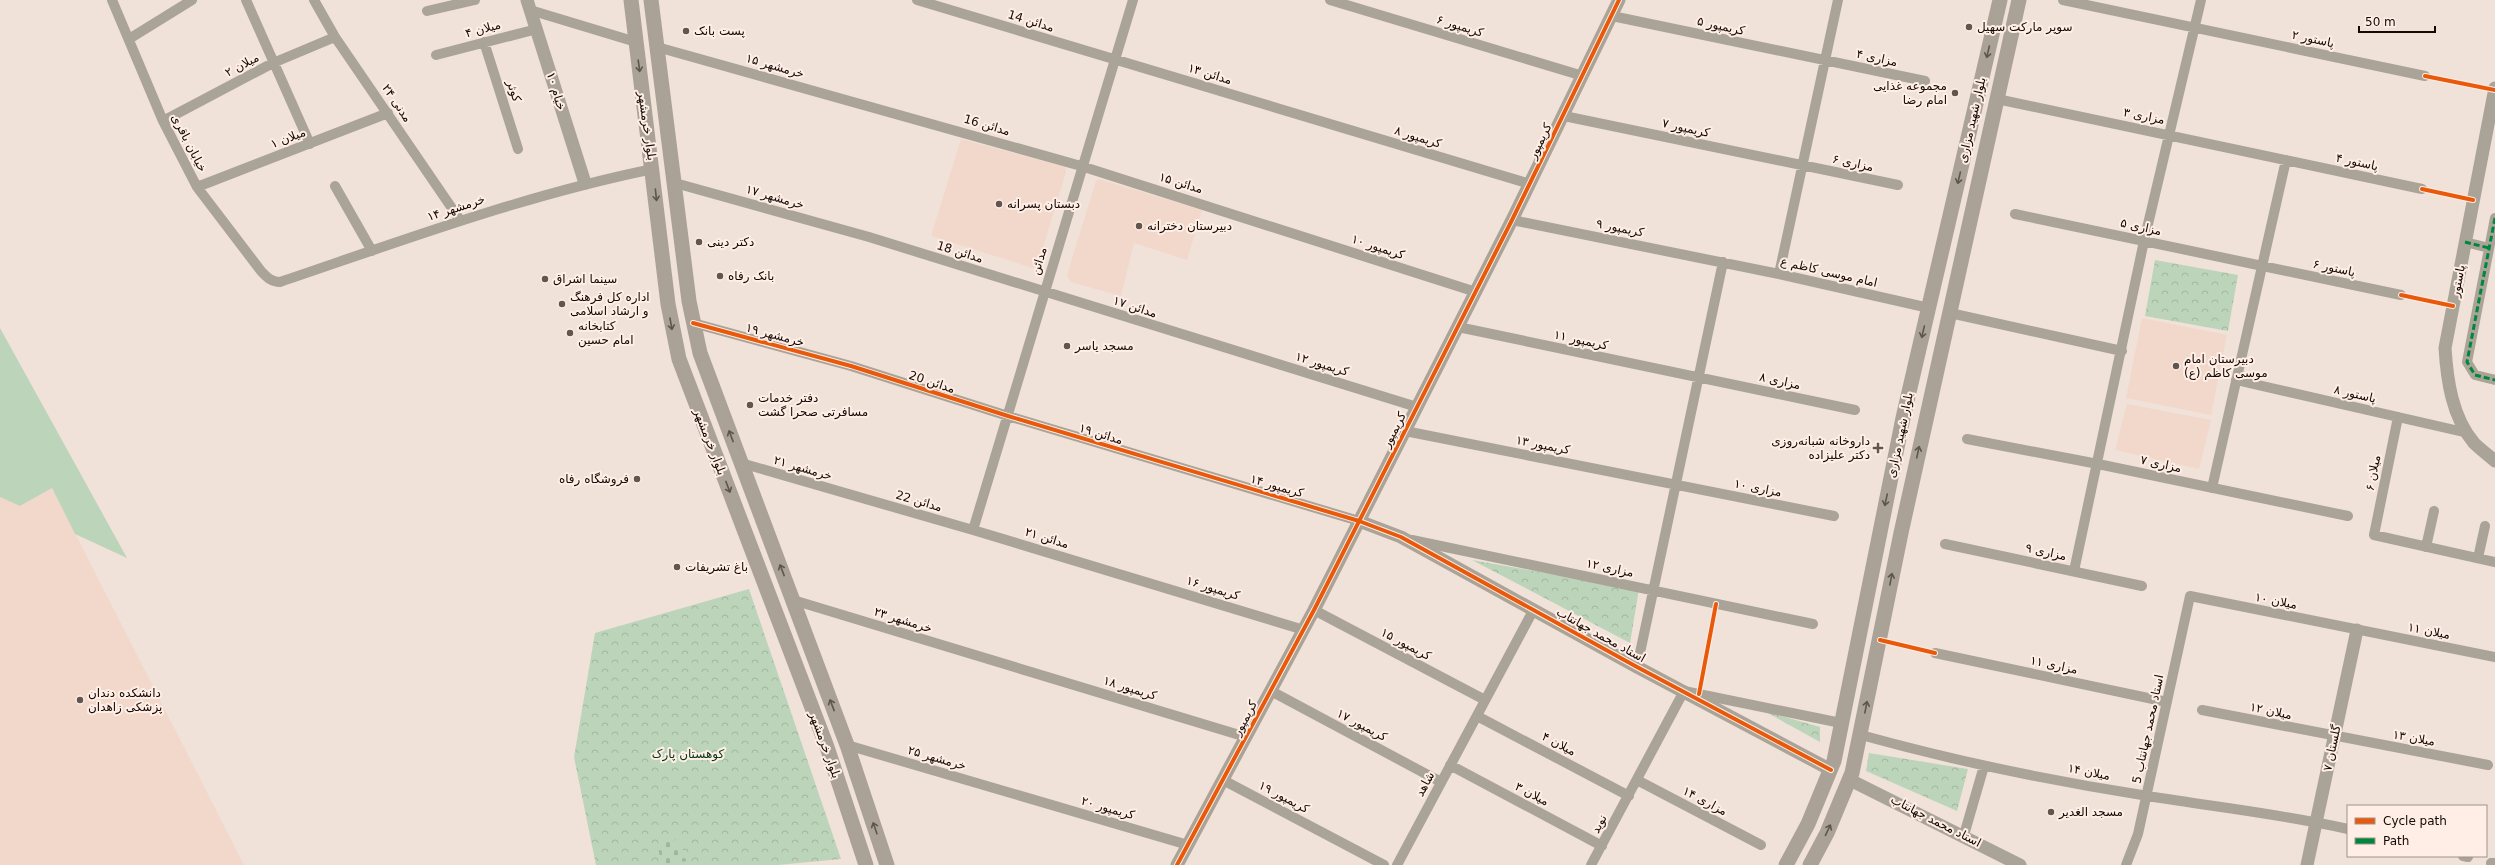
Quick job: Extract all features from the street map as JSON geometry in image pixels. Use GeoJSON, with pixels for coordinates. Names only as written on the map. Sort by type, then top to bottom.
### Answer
{"type":"FeatureCollection","features":[{"type":"Feature","properties":{"kind":"main road","name":"بلوار خرمشهر"},"geometry":{"type":"LineString","coordinates":[[631,0],[653,169],[668,304],[679,359],[803,685],[866,865]]}},
{"type":"Feature","properties":{"kind":"main road","name":"بلوار خرمشهر"},"geometry":{"type":"LineString","coordinates":[[651,0],[693,323],[700,353],[847,745],[887,865]]}},
{"type":"Feature","properties":{"kind":"main road","name":"بلوار شهید مزاری"},"geometry":{"type":"LineString","coordinates":[[1786,865],[1808,824],[1831,770],[1903,418],[2000,0]]}},
{"type":"Feature","properties":{"kind":"main road","name":"بلوار شهید مزاری"},"geometry":{"type":"LineString","coordinates":[[1810,865],[1827,833],[1850,780],[1861,735],[1900,533],[2019,0]]}},
{"type":"Feature","properties":{"kind":"main road"},"geometry":{"type":"LineString","coordinates":[[1929,308],[1950,313]]}},
{"type":"Feature","properties":{"kind":"main road"},"geometry":{"type":"LineString","coordinates":[[803,685],[822,679]]}},
{"type":"Feature","properties":{"kind":"street","name":"خیابان باقری"},"geometry":{"type":"LineString","coordinates":[[112,0],[163,121],[197,187],[270,281]]}},
{"type":"Feature","properties":{"kind":"street"},"geometry":{"type":"LineString","coordinates":[[129,39],[192,0]]}},
{"type":"Feature","properties":{"kind":"street"},"geometry":{"type":"LineString","coordinates":[[246,0],[310,144]]}},
{"type":"Feature","properties":{"kind":"street","name":"مدنی ۲۴"},"geometry":{"type":"LineString","coordinates":[[314,0],[335,37],[460,220]]}},
{"type":"Feature","properties":{"kind":"street"},"geometry":{"type":"LineString","coordinates":[[427,11],[475,0]]}},
{"type":"Feature","properties":{"kind":"street","name":"مدائن 14"},"geometry":{"type":"LineString","coordinates":[[917,0],[1115,59]]}},
{"type":"Feature","properties":{"kind":"street","name":"مدائن"},"geometry":{"type":"LineString","coordinates":[[973,530],[1008,416],[1043,292],[1133,0]]}},
{"type":"Feature","properties":{"kind":"street","name":"کریمپور ۶"},"geometry":{"type":"LineString","coordinates":[[1330,0],[1583,76]]}},
{"type":"Feature","properties":{"kind":"street","name":"کریمپور"},"geometry":{"type":"LineString","coordinates":[[1179,864],[1304,630],[1564,116],[1619,0]]}},
{"type":"Feature","properties":{"kind":"street"},"geometry":{"type":"LineString","coordinates":[[1779,274],[1838,0]]}},
{"type":"Feature","properties":{"kind":"street","name":"پاستور ۲"},"geometry":{"type":"LineString","coordinates":[[2063,0],[2425,76]]}},
{"type":"Feature","properties":{"kind":"street"},"geometry":{"type":"LineString","coordinates":[[2074,571],[2098,464],[2144,241],[2201,0]]}},
{"type":"Feature","properties":{"kind":"street"},"geometry":{"type":"LineString","coordinates":[[528,5],[636,42]]}},
{"type":"Feature","properties":{"kind":"street","name":"خیام ۱۰"},"geometry":{"type":"LineString","coordinates":[[528,5],[537,29],[585,183]]}},
{"type":"Feature","properties":{"kind":"street","name":"کریمپور ۵"},"geometry":{"type":"LineString","coordinates":[[1612,16],[1825,60]]}},
{"type":"Feature","properties":{"kind":"street","name":"میلان ۴"},"geometry":{"type":"LineString","coordinates":[[436,55],[537,29]]}},
{"type":"Feature","properties":{"kind":"street","name":"میلان ۲"},"geometry":{"type":"LineString","coordinates":[[163,121],[273,63],[335,37]]}},
{"type":"Feature","properties":{"kind":"street","name":"کوثر"},"geometry":{"type":"LineString","coordinates":[[484,42],[518,149]]}},
{"type":"Feature","properties":{"kind":"street","name":"خرمشهر ۱۵"},"geometry":{"type":"LineString","coordinates":[[657,47],[885,110]]}},
{"type":"Feature","properties":{"kind":"street","name":"مدائن ۱۳"},"geometry":{"type":"LineString","coordinates":[[1115,59],[1298,114]]}},
{"type":"Feature","properties":{"kind":"street","name":"مزاری ۴"},"geometry":{"type":"LineString","coordinates":[[1825,60],[1925,81]]}},
{"type":"Feature","properties":{"kind":"street","name":"پاستور"},"geometry":{"type":"LineString","coordinates":[[2495,88],[2445,348],[2447,378],[2461,422],[2474,443],[2495,461]]}},
{"type":"Feature","properties":{"kind":"street","name":"مزاری ۳"},"geometry":{"type":"LineString","coordinates":[[1997,99],[2169,134],[2286,160]]}},
{"type":"Feature","properties":{"kind":"street","name":"مدائن 16"},"geometry":{"type":"LineString","coordinates":[[885,110],[1082,166]]}},
{"type":"Feature","properties":{"kind":"street","name":"میلان ۱"},"geometry":{"type":"LineString","coordinates":[[197,187],[388,113]]}},
{"type":"Feature","properties":{"kind":"street","name":"کریمپور ۸"},"geometry":{"type":"LineString","coordinates":[[1298,114],[1530,184]]}},
{"type":"Feature","properties":{"kind":"street","name":"کریمپور ۷"},"geometry":{"type":"LineString","coordinates":[[1564,116],[1802,165]]}},
{"type":"Feature","properties":{"kind":"street"},"geometry":{"type":"LineString","coordinates":[[2212,488],[2286,160]]}},
{"type":"Feature","properties":{"kind":"street","name":"پاستور ۴"},"geometry":{"type":"LineString","coordinates":[[2286,160],[2422,189]]}},
{"type":"Feature","properties":{"kind":"street","name":"مزاری ۶"},"geometry":{"type":"LineString","coordinates":[[1802,165],[1898,185]]}},
{"type":"Feature","properties":{"kind":"street","name":"مدائن ۱۵"},"geometry":{"type":"LineString","coordinates":[[1082,166],[1272,226]]}},
{"type":"Feature","properties":{"kind":"street","name":"خرمشهر ۱۴"},"geometry":{"type":"LineString","coordinates":[[270,281],[280,282],[460,220],[585,183],[653,169]]}},
{"type":"Feature","properties":{"kind":"street","name":"خرمشهر ۱۷"},"geometry":{"type":"LineString","coordinates":[[675,183],[869,236]]}},
{"type":"Feature","properties":{"kind":"street"},"geometry":{"type":"LineString","coordinates":[[335,186],[372,251]]}},
{"type":"Feature","properties":{"kind":"street","name":"مزاری ۵"},"geometry":{"type":"LineString","coordinates":[[2015,214],[2262,266]]}},
{"type":"Feature","properties":{"kind":"street"},"geometry":{"type":"LineString","coordinates":[[2495,218],[2467,362],[2475,375],[2495,380]]}},
{"type":"Feature","properties":{"kind":"street","name":"کریمپور ۹"},"geometry":{"type":"LineString","coordinates":[[1512,220],[1723,262]]}},
{"type":"Feature","properties":{"kind":"street","name":"کریمپور ۱۰"},"geometry":{"type":"LineString","coordinates":[[1272,226],[1476,292]]}},
{"type":"Feature","properties":{"kind":"street","name":"مدائن 18"},"geometry":{"type":"LineString","coordinates":[[869,236],[1043,292]]}},
{"type":"Feature","properties":{"kind":"street"},"geometry":{"type":"LineString","coordinates":[[2465,242],[2489,248]]}},
{"type":"Feature","properties":{"kind":"street"},"geometry":{"type":"LineString","coordinates":[[1637,667],[1700,377],[1723,262]]}},
{"type":"Feature","properties":{"kind":"street","name":"امام موسی کاظم ع"},"geometry":{"type":"LineString","coordinates":[[1723,262],[1929,308]]}},
{"type":"Feature","properties":{"kind":"street","name":"پاستور ۶"},"geometry":{"type":"LineString","coordinates":[[2262,266],[2401,295]]}},
{"type":"Feature","properties":{"kind":"street","name":"مدائن ۱۷"},"geometry":{"type":"LineString","coordinates":[[1043,292],[1219,347]]}},
{"type":"Feature","properties":{"kind":"street"},"geometry":{"type":"LineString","coordinates":[[1950,313],[2122,350]]}},
{"type":"Feature","properties":{"kind":"street","name":"خرمشهر ۱۹"},"geometry":{"type":"LineString","coordinates":[[693,323],[851,366]]}},
{"type":"Feature","properties":{"kind":"street","name":"کریمپور ۱۱"},"geometry":{"type":"LineString","coordinates":[[1458,327],[1700,377]]}},
{"type":"Feature","properties":{"kind":"street","name":"کریمپور ۱۲"},"geometry":{"type":"LineString","coordinates":[[1219,347],[1417,407]]}},
{"type":"Feature","properties":{"kind":"street","name":"مدائن 20"},"geometry":{"type":"LineString","coordinates":[[851,366],[1008,416]]}},
{"type":"Feature","properties":{"kind":"street","name":"مزاری ۸"},"geometry":{"type":"LineString","coordinates":[[1700,377],[1855,410]]}},
{"type":"Feature","properties":{"kind":"street","name":"پاستور ۸"},"geometry":{"type":"LineString","coordinates":[[2236,380],[2468,433]]}},
{"type":"Feature","properties":{"kind":"street","name":"مدائن ۱۹"},"geometry":{"type":"LineString","coordinates":[[1008,416],[1189,470]]}},
{"type":"Feature","properties":{"kind":"street","name":"میلان ۶"},"geometry":{"type":"LineString","coordinates":[[2398,417],[2374,535],[2426,547]]}},
{"type":"Feature","properties":{"kind":"street","name":"کریمپور ۱۳"},"geometry":{"type":"LineString","coordinates":[[1405,431],[1677,485]]}},
{"type":"Feature","properties":{"kind":"street","name":"مزاری ۷"},"geometry":{"type":"LineString","coordinates":[[1967,439],[2098,464],[2348,516]]}},
{"type":"Feature","properties":{"kind":"street","name":"خرمشهر ۲۱"},"geometry":{"type":"LineString","coordinates":[[741,463],[857,497]]}},
{"type":"Feature","properties":{"kind":"street","name":"کریمپور ۱۴"},"geometry":{"type":"LineString","coordinates":[[1189,470],[1359,520]]}},
{"type":"Feature","properties":{"kind":"street","name":"مزاری ۱۰"},"geometry":{"type":"LineString","coordinates":[[1677,485],[1834,516]]}},
{"type":"Feature","properties":{"kind":"street","name":"مدائن 22"},"geometry":{"type":"LineString","coordinates":[[857,497],[973,530]]}},
{"type":"Feature","properties":{"kind":"street"},"geometry":{"type":"LineString","coordinates":[[2434,511],[2426,547],[2495,562]]}},
{"type":"Feature","properties":{"kind":"street","name":"استاد محمد جهانتاب"},"geometry":{"type":"LineString","coordinates":[[1359,520],[1401,537],[1637,667],[1831,770]]}},
{"type":"Feature","properties":{"kind":"street"},"geometry":{"type":"LineString","coordinates":[[2478,558],[2485,526]]}},
{"type":"Feature","properties":{"kind":"street","name":"مدائن ۲۱"},"geometry":{"type":"LineString","coordinates":[[973,530],[1114,572]]}},
{"type":"Feature","properties":{"kind":"street","name":"مزاری ۱۲"},"geometry":{"type":"LineString","coordinates":[[1401,537],[1813,624]]}},
{"type":"Feature","properties":{"kind":"street","name":"مزاری ۹"},"geometry":{"type":"LineString","coordinates":[[1945,544],[2142,586]]}},
{"type":"Feature","properties":{"kind":"street","name":"کریمپور ۱۶"},"geometry":{"type":"LineString","coordinates":[[1114,572],[1304,630]]}},
{"type":"Feature","properties":{"kind":"street","name":"میلان ۱۰"},"geometry":{"type":"LineString","coordinates":[[2190,596],[2358,630]]}},
{"type":"Feature","properties":{"kind":"street","name":"استاد محمد جهانتاب 5"},"geometry":{"type":"LineString","coordinates":[[2126,865],[2138,834],[2190,596]]}},
{"type":"Feature","properties":{"kind":"street","name":"خرمشهر ۲۳"},"geometry":{"type":"LineString","coordinates":[[792,600],[1005,664]]}},
{"type":"Feature","properties":{"kind":"street","name":"شاهد"},"geometry":{"type":"LineString","coordinates":[[1397,865],[1534,609]]}},
{"type":"Feature","properties":{"kind":"street","name":"کریمپور ۱۵"},"geometry":{"type":"LineString","coordinates":[[1314,610],[1485,700]]}},
{"type":"Feature","properties":{"kind":"street","name":"میلان ۱۱"},"geometry":{"type":"LineString","coordinates":[[2358,630],[2495,657]]}},
{"type":"Feature","properties":{"kind":"street","name":"گلستان ۷"},"geometry":{"type":"LineString","coordinates":[[2307,865],[2358,630]]}},
{"type":"Feature","properties":{"kind":"street","name":"مزاری ۱۱"},"geometry":{"type":"LineString","coordinates":[[1936,653],[2167,702]]}},
{"type":"Feature","properties":{"kind":"street","name":"کریمپور ۱۸"},"geometry":{"type":"LineString","coordinates":[[1005,664],[1246,737]]}},
{"type":"Feature","properties":{"kind":"street","name":"کریمپور ۱۷"},"geometry":{"type":"LineString","coordinates":[[1271,691],[1441,782]]}},
{"type":"Feature","properties":{"kind":"street"},"geometry":{"type":"LineString","coordinates":[[1684,691],[1841,723]]}},
{"type":"Feature","properties":{"kind":"street","name":"نوید"},"geometry":{"type":"LineString","coordinates":[[1593,865],[1684,691]]}},
{"type":"Feature","properties":{"kind":"street","name":"میلان ۱۲"},"geometry":{"type":"LineString","coordinates":[[2202,710],[2335,737]]}},
{"type":"Feature","properties":{"kind":"street","name":"میلان ۴"},"geometry":{"type":"LineString","coordinates":[[1477,716],[1629,796]]}},
{"type":"Feature","properties":{"kind":"street","name":"میلان ۱۴"},"geometry":{"type":"LineString","coordinates":[[1861,735],[1940,757],[1984,766],[2146,796],[2316,822],[2347,829]]}},
{"type":"Feature","properties":{"kind":"street","name":"میلان ۱۳"},"geometry":{"type":"LineString","coordinates":[[2335,737],[2488,765]]}},
{"type":"Feature","properties":{"kind":"street","name":"خرمشهر ۲۵"},"geometry":{"type":"LineString","coordinates":[[847,745],[1020,795]]}},
{"type":"Feature","properties":{"kind":"street","name":"میلان ۳"},"geometry":{"type":"LineString","coordinates":[[1450,765],[1602,846]]}},
{"type":"Feature","properties":{"kind":"street"},"geometry":{"type":"LineString","coordinates":[[1964,835],[1984,766]]}},
{"type":"Feature","properties":{"kind":"street","name":"کریمپور ۱۹"},"geometry":{"type":"LineString","coordinates":[[1223,780],[1384,865]]}},
{"type":"Feature","properties":{"kind":"street","name":"مزاری ۱۴"},"geometry":{"type":"LineString","coordinates":[[1637,780],[1761,846]]}},
{"type":"Feature","properties":{"kind":"street","name":"استاد محمد جهانتاب"},"geometry":{"type":"LineString","coordinates":[[1850,780],[1964,835],[2020,865]]}},
{"type":"Feature","properties":{"kind":"street","name":"کریمپور ۲۰"},"geometry":{"type":"LineString","coordinates":[[1020,795],[1188,845]]}},
{"type":"Feature","properties":{"kind":"shaded area","name":"دبستان پسرانه"},"geometry":{"type":"Polygon","coordinates":[[[961,139],[1065,167],[1066,172],[1038,264],[1033,268],[931,236],[961,139]]]}},
{"type":"Feature","properties":{"kind":"shaded area","name":"دبیرستان دخترانه"},"geometry":{"type":"Polygon","coordinates":[[[1099,179],[1202,210],[1187,260],[1134,243],[1121,296],[1071,282],[1067,275],[1096,181],[1099,179]]]}},
{"type":"Feature","properties":{"kind":"shaded area","name":"دبیرستان امام موسی کاظم (ع)"},"geometry":{"type":"Polygon","coordinates":[[[2142,318],[2227,335],[2211,415],[2126,398],[2142,318]]]}},
{"type":"Feature","properties":{"kind":"shaded area"},"geometry":{"type":"Polygon","coordinates":[[[2127,404],[2211,420],[2199,469],[2115,450],[2127,404]]]}},
{"type":"Feature","properties":{"kind":"shaded area","name":"دانشکده دندان پزشکی زاهدان"},"geometry":{"type":"Polygon","coordinates":[[[52,488],[244,865],[0,865],[0,497],[20,506],[52,488]]]}},
{"type":"Feature","properties":{"kind":"green space"},"geometry":{"type":"Polygon","coordinates":[[[2155,260],[2238,275],[2228,331],[2145,316],[2155,260]]]}},
{"type":"Feature","properties":{"kind":"green space"},"geometry":{"type":"Polygon","coordinates":[[[0,328],[127,558],[75,534],[52,488],[20,506],[0,497],[0,328]]]}},
{"type":"Feature","properties":{"kind":"green space"},"geometry":{"type":"Polygon","coordinates":[[[1472,560],[1639,589],[1630,643],[1472,560]]]}},
{"type":"Feature","properties":{"kind":"green space","name":"کوهستان پارک"},"geometry":{"type":"Polygon","coordinates":[[[749,589],[841,859],[778,865],[596,865],[574,757],[595,633],[749,589]]]}},
{"type":"Feature","properties":{"kind":"green space"},"geometry":{"type":"Polygon","coordinates":[[[1764,711],[1820,727],[1820,742],[1764,711]]]}},
{"type":"Feature","properties":{"kind":"green space"},"geometry":{"type":"Polygon","coordinates":[[[1869,753],[1968,769],[1957,811],[1866,771],[1869,753]]]}},
{"type":"Feature","properties":{"kind":"green space"},"geometry":{"type":"Polygon","coordinates":[[[679,839],[687,861],[662,865],[657,844],[679,839]]]}},
{"type":"Feature","properties":{"kind":"marked path"},"geometry":{"type":"LineString","coordinates":[[2495,218],[2467,362],[2475,375],[2495,380]]}},
{"type":"Feature","properties":{"kind":"marked path"},"geometry":{"type":"LineString","coordinates":[[2465,242],[2489,248]]}},
{"type":"Feature","properties":{"kind":"cycle path"},"geometry":{"type":"LineString","coordinates":[[1177,865],[1314,610],[1512,220],[1619,0]]}},
{"type":"Feature","properties":{"kind":"cycle path"},"geometry":{"type":"LineString","coordinates":[[2425,76],[2495,90]]}},
{"type":"Feature","properties":{"kind":"cycle path"},"geometry":{"type":"LineString","coordinates":[[2422,189],[2473,200]]}},
{"type":"Feature","properties":{"kind":"cycle path"},"geometry":{"type":"LineString","coordinates":[[2401,295],[2453,306]]}},
{"type":"Feature","properties":{"kind":"cycle path"},"geometry":{"type":"LineString","coordinates":[[693,323],[851,366],[1008,416],[1359,521],[1401,537],[1637,667],[1831,770]]}},
{"type":"Feature","properties":{"kind":"cycle path"},"geometry":{"type":"LineString","coordinates":[[1699,694],[1716,604]]}},
{"type":"Feature","properties":{"kind":"cycle path"},"geometry":{"type":"LineString","coordinates":[[1880,640],[1935,653]]}},
{"type":"Feature","properties":{"kind":"place","name":"سوپر مارکت سهیل"},"geometry":{"type":"Point","coordinates":[1969,27]}},
{"type":"Feature","properties":{"kind":"place","name":"پست بانک"},"geometry":{"type":"Point","coordinates":[686,31]}},
{"type":"Feature","properties":{"kind":"place","name":"مجموعه غذایی امام رضا"},"geometry":{"type":"Point","coordinates":[1955,93]}},
{"type":"Feature","properties":{"kind":"place","name":"دبستان پسرانه"},"geometry":{"type":"Point","coordinates":[999,204]}},
{"type":"Feature","properties":{"kind":"place","name":"دبیرستان دخترانه"},"geometry":{"type":"Point","coordinates":[1139,226]}},
{"type":"Feature","properties":{"kind":"place","name":"دکتر دینی"},"geometry":{"type":"Point","coordinates":[699,242]}},
{"type":"Feature","properties":{"kind":"place","name":"بانک رفاه"},"geometry":{"type":"Point","coordinates":[720,276]}},
{"type":"Feature","properties":{"kind":"place","name":"سینما اشراق"},"geometry":{"type":"Point","coordinates":[545,279]}},
{"type":"Feature","properties":{"kind":"place","name":"اداره کل فرهنگ و ارشاد اسلامی"},"geometry":{"type":"Point","coordinates":[562,304]}},
{"type":"Feature","properties":{"kind":"place","name":"کتابخانه امام حسین"},"geometry":{"type":"Point","coordinates":[570,333]}},
{"type":"Feature","properties":{"kind":"place","name":"مسجد یاسر"},"geometry":{"type":"Point","coordinates":[1067,346]}},
{"type":"Feature","properties":{"kind":"place","name":"دبیرستان امام موسی کاظم (ع)"},"geometry":{"type":"Point","coordinates":[2176,366]}},
{"type":"Feature","properties":{"kind":"place","name":"دفتر خدمات مسافرتی صحرا گشت"},"geometry":{"type":"Point","coordinates":[750,405]}},
{"type":"Feature","properties":{"kind":"place","name":"داروخانه شبانه‌روزی دکتر علیزاده"},"geometry":{"type":"Point","coordinates":[1878,448]}},
{"type":"Feature","properties":{"kind":"place","name":"فروشگاه رفاه"},"geometry":{"type":"Point","coordinates":[637,479]}},
{"type":"Feature","properties":{"kind":"place","name":"باغ تشریفات"},"geometry":{"type":"Point","coordinates":[677,567]}},
{"type":"Feature","properties":{"kind":"place","name":"دانشکده دندان پزشکی زاهدان"},"geometry":{"type":"Point","coordinates":[80,700]}},
{"type":"Feature","properties":{"kind":"place","name":"مسجد الغدیر"},"geometry":{"type":"Point","coordinates":[2051,812]}}]}
